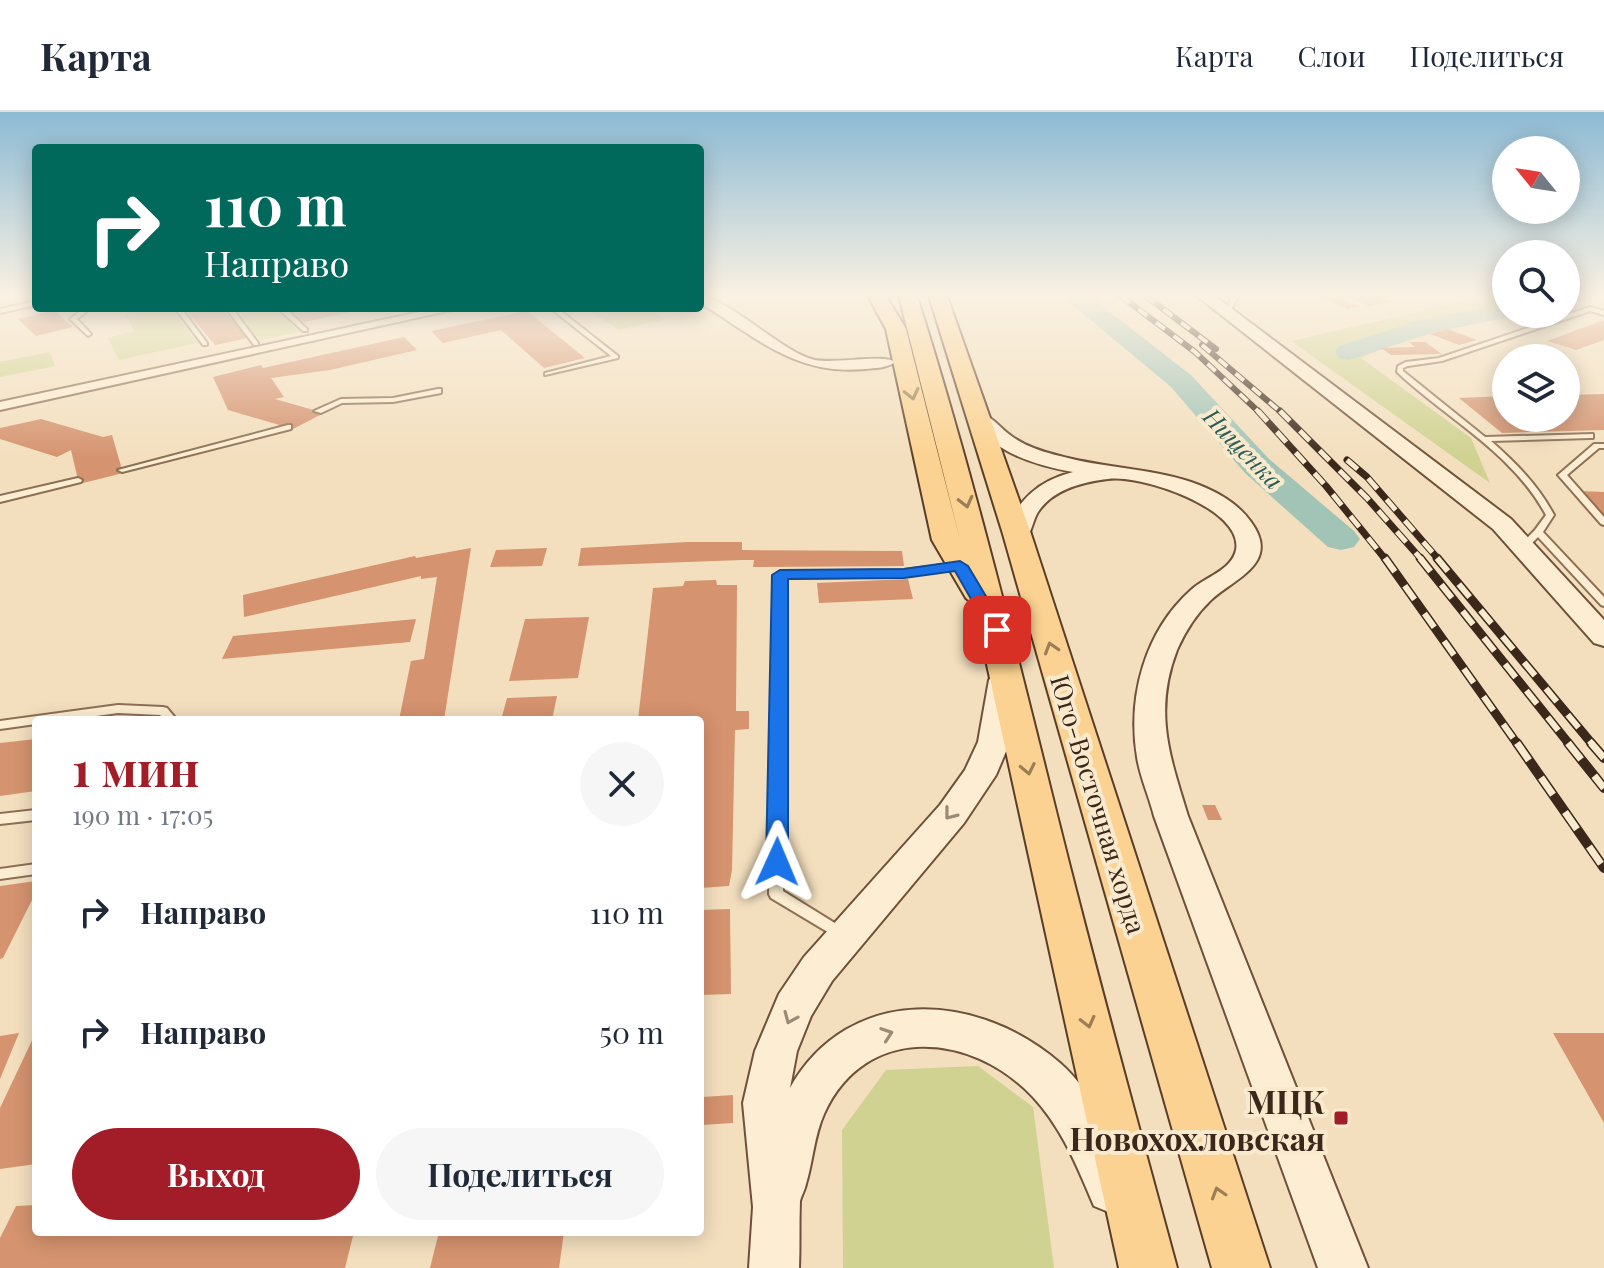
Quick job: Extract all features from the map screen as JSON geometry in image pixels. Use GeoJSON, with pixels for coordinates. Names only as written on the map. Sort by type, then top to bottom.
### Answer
{"type":"FeatureCollection","features":[{"type":"Feature","properties":{"kind":"main road"},"geometry":{"type":"LineString","coordinates":[[901,350],[946,540],[1001,648]]}},
{"type":"Feature","properties":{"kind":"main road","name":"Юго-Восточная хорда"},"geometry":{"type":"LineString","coordinates":[[924,350],[947,426],[1148,1268]]}},
{"type":"Feature","properties":{"kind":"main road","name":"Юго-Восточная хорда"},"geometry":{"type":"LineString","coordinates":[[957,350],[1017,534],[1241,1268]]}},
{"type":"Feature","properties":{"kind":"street"},"geometry":{"type":"LineString","coordinates":[[0,398],[228,350]]}},
{"type":"Feature","properties":{"kind":"street"},"geometry":{"type":"LineString","coordinates":[[0,406],[260,350]]}},
{"type":"Feature","properties":{"kind":"street"},"geometry":{"type":"LineString","coordinates":[[790,350],[812,363],[840,368],[888,362]]}},
{"type":"Feature","properties":{"kind":"street"},"geometry":{"type":"LineString","coordinates":[[1288,350],[1502,524],[1530,540],[1604,637]]}},
{"type":"Feature","properties":{"kind":"street"},"geometry":{"type":"LineString","coordinates":[[981,420],[1001,439],[1031,453],[1084,468],[1139,476],[1182,487],[1220,504],[1240,523],[1249,543],[1243,562],[1201,595],[1174,625],[1156,670],[1149,707],[1153,757],[1171,816],[1343,1268]]}},
{"type":"Feature","properties":{"kind":"street"},"geometry":{"type":"LineString","coordinates":[[1017,534],[1022,517],[1047,488],[1087,476],[1139,476]]}},
{"type":"Feature","properties":{"kind":"street"},"geometry":{"type":"LineString","coordinates":[[774,1268],[777,1207],[765,1103],[776,1051],[794,1007],[818,969],[952,814],[979,775],[994,742],[1001,648]]}},
{"type":"Feature","properties":{"kind":"street"},"geometry":{"type":"LineString","coordinates":[[777,1207],[800,1112],[822,1077],[852,1050],[884,1034],[917,1025],[951,1027],[987,1038],[1016,1054],[1044,1076],[1072,1109],[1148,1268]]}},
{"type":"Feature","properties":{"kind":"lane"},"geometry":{"type":"LineString","coordinates":[[547,374],[616,357],[607,350]]}},
{"type":"Feature","properties":{"kind":"lane"},"geometry":{"type":"LineString","coordinates":[[1470,350],[1440,360],[1400,367],[1400,372],[1482,439],[1545,501],[1550,515],[1530,540],[1604,603]]}},
{"type":"Feature","properties":{"kind":"lane"},"geometry":{"type":"LineString","coordinates":[[318,411],[341,401],[393,400],[438,391]]}},
{"type":"Feature","properties":{"kind":"lane"},"geometry":{"type":"LineString","coordinates":[[122,470],[288,427]]}},
{"type":"Feature","properties":{"kind":"lane"},"geometry":{"type":"LineString","coordinates":[[1482,439],[1590,436]]}},
{"type":"Feature","properties":{"kind":"lane"},"geometry":{"type":"LineString","coordinates":[[1604,446],[1597,446],[1562,475],[1604,522]]}},
{"type":"Feature","properties":{"kind":"lane"},"geometry":{"type":"LineString","coordinates":[[0,499],[78,480]]}},
{"type":"Feature","properties":{"kind":"lane"},"geometry":{"type":"LineString","coordinates":[[846,937],[776,894],[780,575],[904,573],[960,566]]}},
{"type":"Feature","properties":{"kind":"lane"},"geometry":{"type":"LineString","coordinates":[[67,716],[118,709],[163,711],[167,716]]}},
{"type":"Feature","properties":{"kind":"lane"},"geometry":{"type":"LineString","coordinates":[[0,725],[32,721]]}},
{"type":"Feature","properties":{"kind":"lane"},"geometry":{"type":"LineString","coordinates":[[0,819],[32,815]]}},
{"type":"Feature","properties":{"kind":"lane"},"geometry":{"type":"LineString","coordinates":[[0,874],[32,870]]}},
{"type":"Feature","properties":{"kind":"green space"},"geometry":{"type":"Polygon","coordinates":[[[114,350],[165,350],[119,360],[114,350]]]}},
{"type":"Feature","properties":{"kind":"green space"},"geometry":{"type":"Polygon","coordinates":[[[1304,350],[1379,350],[1361,358],[1471,438],[1490,483],[1304,350]]]}},
{"type":"Feature","properties":{"kind":"green space"},"geometry":{"type":"Polygon","coordinates":[[[50,352],[55,366],[0,377],[0,362],[50,352]]]}},
{"type":"Feature","properties":{"kind":"green space"},"geometry":{"type":"Polygon","coordinates":[[[978,1066],[1033,1107],[1054,1268],[843,1268],[842,1130],[886,1070],[978,1066]]]}},
{"type":"Feature","properties":{"kind":"building"},"geometry":{"type":"Polygon","coordinates":[[[345,350],[417,350],[330,370],[271,378],[284,397],[275,399],[324,413],[293,429],[228,410],[213,377],[261,365],[263,368],[345,350]]]}},
{"type":"Feature","properties":{"kind":"building"},"geometry":{"type":"Polygon","coordinates":[[[524,350],[575,350],[585,358],[544,368],[524,350]]]}},
{"type":"Feature","properties":{"kind":"building"},"geometry":{"type":"Polygon","coordinates":[[[1384,350],[1436,350],[1442,354],[1391,355],[1384,350]]]}},
{"type":"Feature","properties":{"kind":"building"},"geometry":{"type":"Polygon","coordinates":[[[1604,394],[1604,430],[1580,431],[1580,395],[1604,394]]]}},
{"type":"Feature","properties":{"kind":"building"},"geometry":{"type":"Polygon","coordinates":[[[1492,397],[1492,425],[1459,398],[1492,397]]]}},
{"type":"Feature","properties":{"kind":"building"},"geometry":{"type":"Polygon","coordinates":[[[41,419],[103,437],[112,435],[123,473],[79,484],[71,450],[57,457],[0,439],[0,428],[41,419]]]}},
{"type":"Feature","properties":{"kind":"building"},"geometry":{"type":"Polygon","coordinates":[[[1579,491],[1604,492],[1604,515],[1579,491]]]}},
{"type":"Feature","properties":{"kind":"building"},"geometry":{"type":"Polygon","coordinates":[[[742,542],[742,550],[902,551],[904,566],[753,567],[754,560],[742,560],[578,566],[581,548],[742,542]]]}},
{"type":"Feature","properties":{"kind":"building"},"geometry":{"type":"Polygon","coordinates":[[[471,548],[445,716],[400,716],[411,661],[424,659],[437,577],[421,579],[421,576],[244,617],[243,595],[471,548]]]}},
{"type":"Feature","properties":{"kind":"building"},"geometry":{"type":"Polygon","coordinates":[[[547,548],[542,566],[490,567],[496,550],[547,548]]]}},
{"type":"Feature","properties":{"kind":"building"},"geometry":{"type":"Polygon","coordinates":[[[908,579],[913,599],[819,603],[817,583],[908,579]]]}},
{"type":"Feature","properties":{"kind":"building"},"geometry":{"type":"Polygon","coordinates":[[[716,580],[717,585],[737,585],[736,711],[749,711],[749,729],[735,730],[729,886],[704,888],[704,716],[638,716],[653,588],[683,586],[685,581],[716,580]]]}},
{"type":"Feature","properties":{"kind":"building"},"geometry":{"type":"Polygon","coordinates":[[[589,617],[578,678],[509,681],[525,619],[589,617]]]}},
{"type":"Feature","properties":{"kind":"building"},"geometry":{"type":"Polygon","coordinates":[[[416,619],[410,642],[222,659],[233,636],[416,619]]]}},
{"type":"Feature","properties":{"kind":"building"},"geometry":{"type":"Polygon","coordinates":[[[557,696],[553,716],[502,716],[507,698],[557,696]]]}},
{"type":"Feature","properties":{"kind":"building"},"geometry":{"type":"Polygon","coordinates":[[[32,739],[32,792],[0,796],[0,743],[32,739]]]}},
{"type":"Feature","properties":{"kind":"building"},"geometry":{"type":"Polygon","coordinates":[[[1202,805],[1215,805],[1222,820],[1208,820],[1202,805]]]}},
{"type":"Feature","properties":{"kind":"building"},"geometry":{"type":"Polygon","coordinates":[[[32,882],[32,900],[0,959],[0,886],[32,882]]]}},
{"type":"Feature","properties":{"kind":"building"},"geometry":{"type":"Polygon","coordinates":[[[730,909],[731,994],[704,995],[704,910],[730,909]]]}},
{"type":"Feature","properties":{"kind":"building"},"geometry":{"type":"Polygon","coordinates":[[[19,1033],[0,1079],[0,1036],[19,1033]]]}},
{"type":"Feature","properties":{"kind":"building"},"geometry":{"type":"Polygon","coordinates":[[[1553,1033],[1604,1033],[1604,1123],[1553,1033]]]}},
{"type":"Feature","properties":{"kind":"building"},"geometry":{"type":"Polygon","coordinates":[[[32,1040],[32,1165],[0,1169],[0,1108],[32,1040]]]}},
{"type":"Feature","properties":{"kind":"building"},"geometry":{"type":"Polygon","coordinates":[[[733,1095],[733,1123],[704,1125],[704,1097],[733,1095]]]}},
{"type":"Feature","properties":{"kind":"building"},"geometry":{"type":"Polygon","coordinates":[[[32,1205],[32,1236],[353,1236],[345,1268],[0,1268],[0,1238],[16,1206],[32,1205]]]}},
{"type":"Feature","properties":{"kind":"building"},"geometry":{"type":"Polygon","coordinates":[[[438,1236],[563,1236],[559,1268],[430,1268],[438,1236]]]}},
{"type":"Feature","properties":{"kind":"waterway","name":"Нищенка"},"geometry":{"type":"LineString","coordinates":[[1142,350],[1181,381],[1257,466],[1341,539]]}},
{"type":"Feature","properties":{"kind":"waterway","name":"Нищенка"},"geometry":{"type":"LineString","coordinates":[[1349,352],[1355,350]]}},
{"type":"Feature","properties":{"kind":"railway"},"geometry":{"type":"LineString","coordinates":[[1192,350],[1259,412]]}},
{"type":"Feature","properties":{"kind":"railway"},"geometry":{"type":"LineString","coordinates":[[1208,350],[1282,413]]}},
{"type":"Feature","properties":{"kind":"railway"},"geometry":{"type":"LineString","coordinates":[[1259,412],[1326,486],[1386,560]]}},
{"type":"Feature","properties":{"kind":"railway"},"geometry":{"type":"LineString","coordinates":[[1282,413],[1367,498],[1422,560]]}},
{"type":"Feature","properties":{"kind":"railway"},"geometry":{"type":"LineString","coordinates":[[1347,460],[1367,477],[1439,560]]}},
{"type":"Feature","properties":{"kind":"railway"},"geometry":{"type":"LineString","coordinates":[[1385,558],[1518,745]]}},
{"type":"Feature","properties":{"kind":"railway"},"geometry":{"type":"LineString","coordinates":[[1420,558],[1570,745]]}},
{"type":"Feature","properties":{"kind":"railway"},"geometry":{"type":"LineString","coordinates":[[1437,558],[1593,745]]}},
{"type":"Feature","properties":{"kind":"railway"},"geometry":{"type":"LineString","coordinates":[[1517,743],[1604,868]]}},
{"type":"Feature","properties":{"kind":"railway"},"geometry":{"type":"LineString","coordinates":[[1568,743],[1604,788]]}},
{"type":"Feature","properties":{"kind":"railway"},"geometry":{"type":"LineString","coordinates":[[1591,743],[1604,758]]}},
{"type":"Feature","properties":{"kind":"place","name":"МЦК Новохохловская"},"geometry":{"type":"Point","coordinates":[1341,1118]}},
{"type":"Feature","properties":{"kind":"route"},"geometry":{"type":"LineString","coordinates":[[777,862],[780,575],[904,573],[960,566],[982,599],[997,630]]}}]}
